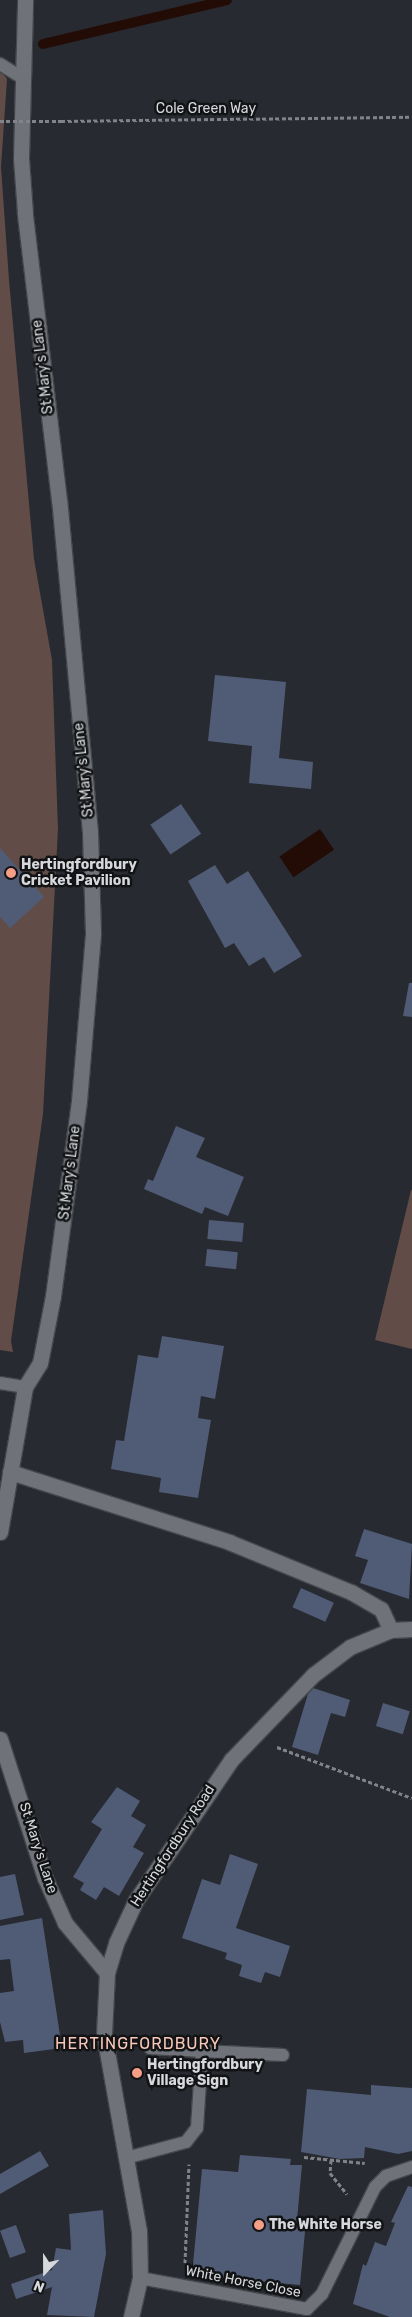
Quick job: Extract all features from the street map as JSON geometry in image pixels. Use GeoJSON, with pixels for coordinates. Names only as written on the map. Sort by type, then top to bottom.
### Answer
{"type":"FeatureCollection","features":[{"type":"Feature","properties":{"kind":"street","name":"St Mary's Lane"},"geometry":{"type":"LineString","coordinates":[[0,1532],[25,1387],[40,1363],[53,1296],[80,1101],[93,933],[90,832],[60,510],[25,213],[21,77],[25,0]]}},
{"type":"Feature","properties":{"kind":"street"},"geometry":{"type":"LineString","coordinates":[[10,1472],[229,1542],[351,1592],[381,1609],[391,1630]]}},
{"type":"Feature","properties":{"kind":"street","name":"Hertingfordbury Road"},"geometry":{"type":"LineString","coordinates":[[131,2317],[140,2278],[139,2231],[106,2060],[107,1973],[136,1900],[197,1807],[253,1738],[313,1675],[350,1647],[391,1630],[412,1629]]}},
{"type":"Feature","properties":{"kind":"street","name":"St Mary's Lane"},"geometry":{"type":"LineString","coordinates":[[0,1739],[45,1878],[65,1923],[107,1973]]}},
{"type":"Feature","properties":{"kind":"lane"},"geometry":{"type":"LineString","coordinates":[[0,64],[21,77]]}},
{"type":"Feature","properties":{"kind":"lane"},"geometry":{"type":"LineString","coordinates":[[0,1383],[25,1387]]}},
{"type":"Feature","properties":{"kind":"lane"},"geometry":{"type":"LineString","coordinates":[[150,2048],[283,2055]]}},
{"type":"Feature","properties":{"kind":"lane"},"geometry":{"type":"LineString","coordinates":[[126,2158],[186,2142],[198,2122],[202,2052]]}},
{"type":"Feature","properties":{"kind":"lane"},"geometry":{"type":"LineString","coordinates":[[386,2176],[412,2167]]}},
{"type":"Feature","properties":{"kind":"lane","name":"White Horse Close"},"geometry":{"type":"LineString","coordinates":[[140,2278],[307,2309],[322,2294],[364,2207],[386,2176]]}},
{"type":"Feature","properties":{"kind":"path","name":"Cole Green Way"},"geometry":{"type":"LineString","coordinates":[[0,121],[412,117]]}},
{"type":"Feature","properties":{"kind":"path"},"geometry":{"type":"LineString","coordinates":[[253,1738],[412,1798]]}},
{"type":"Feature","properties":{"kind":"path"},"geometry":{"type":"LineString","coordinates":[[184,2286],[191,2177],[186,2142]]}},
{"type":"Feature","properties":{"kind":"path"},"geometry":{"type":"LineString","coordinates":[[304,2157],[375,2164],[386,2176]]}},
{"type":"Feature","properties":{"kind":"path"},"geometry":{"type":"LineString","coordinates":[[331,2160],[330,2173],[364,2207]]}},
{"type":"Feature","properties":{"kind":"shaded area"},"geometry":{"type":"Polygon","coordinates":[[[0,70],[7,79],[1,167],[9,280],[34,559],[52,660],[58,829],[43,1114],[11,1341],[13,1352],[0,1350],[0,70]]]}},
{"type":"Feature","properties":{"kind":"shaded area"},"geometry":{"type":"Polygon","coordinates":[[[320,829],[334,850],[293,877],[279,856],[320,829]]]}},
{"type":"Feature","properties":{"kind":"shaded area"},"geometry":{"type":"Polygon","coordinates":[[[412,1190],[412,1349],[375,1340],[412,1190]]]}},
{"type":"Feature","properties":{"kind":"building"},"geometry":{"type":"Polygon","coordinates":[[[215,675],[286,682],[279,758],[313,762],[311,789],[249,783],[252,746],[208,741],[215,675]]]}},
{"type":"Feature","properties":{"kind":"building"},"geometry":{"type":"Polygon","coordinates":[[[181,804],[201,834],[170,855],[150,825],[181,804]]]}},
{"type":"Feature","properties":{"kind":"building","name":"Hertingfordbury Cricket Pavilion"},"geometry":{"type":"Polygon","coordinates":[[[0,848],[44,897],[10,928],[0,917],[0,848]]]}},
{"type":"Feature","properties":{"kind":"building"},"geometry":{"type":"Polygon","coordinates":[[[215,865],[227,884],[248,871],[302,956],[274,973],[264,957],[249,966],[234,943],[225,948],[188,881],[215,865]]]}},
{"type":"Feature","properties":{"kind":"building"},"geometry":{"type":"Polygon","coordinates":[[[409,983],[412,983],[412,1017],[403,1016],[409,983]]]}},
{"type":"Feature","properties":{"kind":"building"},"geometry":{"type":"Polygon","coordinates":[[[176,1126],[205,1138],[196,1157],[244,1177],[228,1216],[205,1207],[202,1214],[144,1189],[148,1179],[153,1181],[176,1126]]]}},
{"type":"Feature","properties":{"kind":"building"},"geometry":{"type":"Polygon","coordinates":[[[209,1220],[244,1223],[242,1242],[207,1239],[209,1220]]]}},
{"type":"Feature","properties":{"kind":"building"},"geometry":{"type":"Polygon","coordinates":[[[207,1249],[238,1252],[236,1269],[205,1266],[207,1249]]]}},
{"type":"Feature","properties":{"kind":"building"},"geometry":{"type":"Polygon","coordinates":[[[162,1336],[224,1346],[215,1399],[201,1396],[198,1418],[211,1420],[198,1498],[159,1492],[161,1478],[111,1469],[116,1440],[124,1441],[138,1355],[158,1358],[162,1336]]]}},
{"type":"Feature","properties":{"kind":"building"},"geometry":{"type":"Polygon","coordinates":[[[364,1529],[412,1544],[409,1599],[360,1583],[368,1560],[355,1556],[364,1529]]]}},
{"type":"Feature","properties":{"kind":"building"},"geometry":{"type":"Polygon","coordinates":[[[301,1588],[334,1603],[325,1622],[292,1607],[301,1588]]]}},
{"type":"Feature","properties":{"kind":"building"},"geometry":{"type":"Polygon","coordinates":[[[310,1687],[350,1700],[345,1717],[331,1713],[318,1755],[292,1747],[310,1687]]]}},
{"type":"Feature","properties":{"kind":"building"},"geometry":{"type":"Polygon","coordinates":[[[383,1703],[410,1711],[403,1734],[376,1726],[383,1703]]]}},
{"type":"Feature","properties":{"kind":"building"},"geometry":{"type":"Polygon","coordinates":[[[117,1787],[140,1801],[131,1816],[146,1825],[133,1847],[144,1853],[119,1896],[104,1887],[96,1900],[80,1890],[84,1883],[73,1877],[102,1829],[91,1822],[117,1787]]]}},
{"type":"Feature","properties":{"kind":"building"},"geometry":{"type":"Polygon","coordinates":[[[230,1854],[258,1864],[236,1928],[290,1946],[280,1977],[265,1972],[261,1983],[239,1976],[242,1965],[225,1959],[227,1953],[182,1938],[202,1879],[220,1885],[230,1854]]]}},
{"type":"Feature","properties":{"kind":"building"},"geometry":{"type":"Polygon","coordinates":[[[15,1874],[24,1915],[0,1920],[0,1877],[15,1874]]]}},
{"type":"Feature","properties":{"kind":"building"},"geometry":{"type":"Polygon","coordinates":[[[42,1918],[62,2048],[24,2053],[23,2040],[5,2042],[0,2022],[0,1993],[14,1991],[10,1959],[0,1960],[0,1926],[42,1918]]]}},
{"type":"Feature","properties":{"kind":"building"},"geometry":{"type":"Polygon","coordinates":[[[371,2085],[412,2088],[412,2151],[398,2154],[365,2147],[364,2158],[340,2159],[301,2152],[307,2089],[371,2095],[371,2085]]]}},
{"type":"Feature","properties":{"kind":"building"},"geometry":{"type":"Polygon","coordinates":[[[40,2151],[49,2166],[0,2194],[0,2174],[40,2151]]]}},
{"type":"Feature","properties":{"kind":"building"},"geometry":{"type":"Polygon","coordinates":[[[240,2155],[291,2159],[290,2165],[302,2165],[297,2220],[306,2221],[300,2285],[192,2275],[202,2169],[238,2172],[240,2155]]]}},
{"type":"Feature","properties":{"kind":"building"},"geometry":{"type":"Polygon","coordinates":[[[408,2186],[412,2187],[412,2317],[390,2317],[353,2304],[363,2264],[366,2266],[375,2242],[386,2246],[395,2223],[391,2222],[408,2186]]]}},
{"type":"Feature","properties":{"kind":"building"},"geometry":{"type":"Polygon","coordinates":[[[103,2210],[106,2254],[94,2317],[47,2315],[52,2287],[16,2299],[11,2284],[52,2270],[56,2248],[71,2250],[69,2214],[103,2210]]]}},
{"type":"Feature","properties":{"kind":"building"},"geometry":{"type":"Polygon","coordinates":[[[16,2225],[26,2252],[10,2258],[0,2231],[16,2225]]]}},
{"type":"Feature","properties":{"kind":"waterway"},"geometry":{"type":"LineString","coordinates":[[43,44],[227,0]]}},
{"type":"Feature","properties":{"kind":"place","name":"Hertingfordbury Cricket Pavilion"},"geometry":{"type":"Point","coordinates":[11,873]}},
{"type":"Feature","properties":{"kind":"place","name":"Hertingfordbury Village Sign"},"geometry":{"type":"Point","coordinates":[137,2073]}},
{"type":"Feature","properties":{"kind":"place","name":"The White Horse"},"geometry":{"type":"Point","coordinates":[259,2225]}},
{"type":"Feature","properties":{"kind":"district","name":"HERTINGFORDBURY"},"geometry":{"type":"Point","coordinates":[138,2044]}}]}
